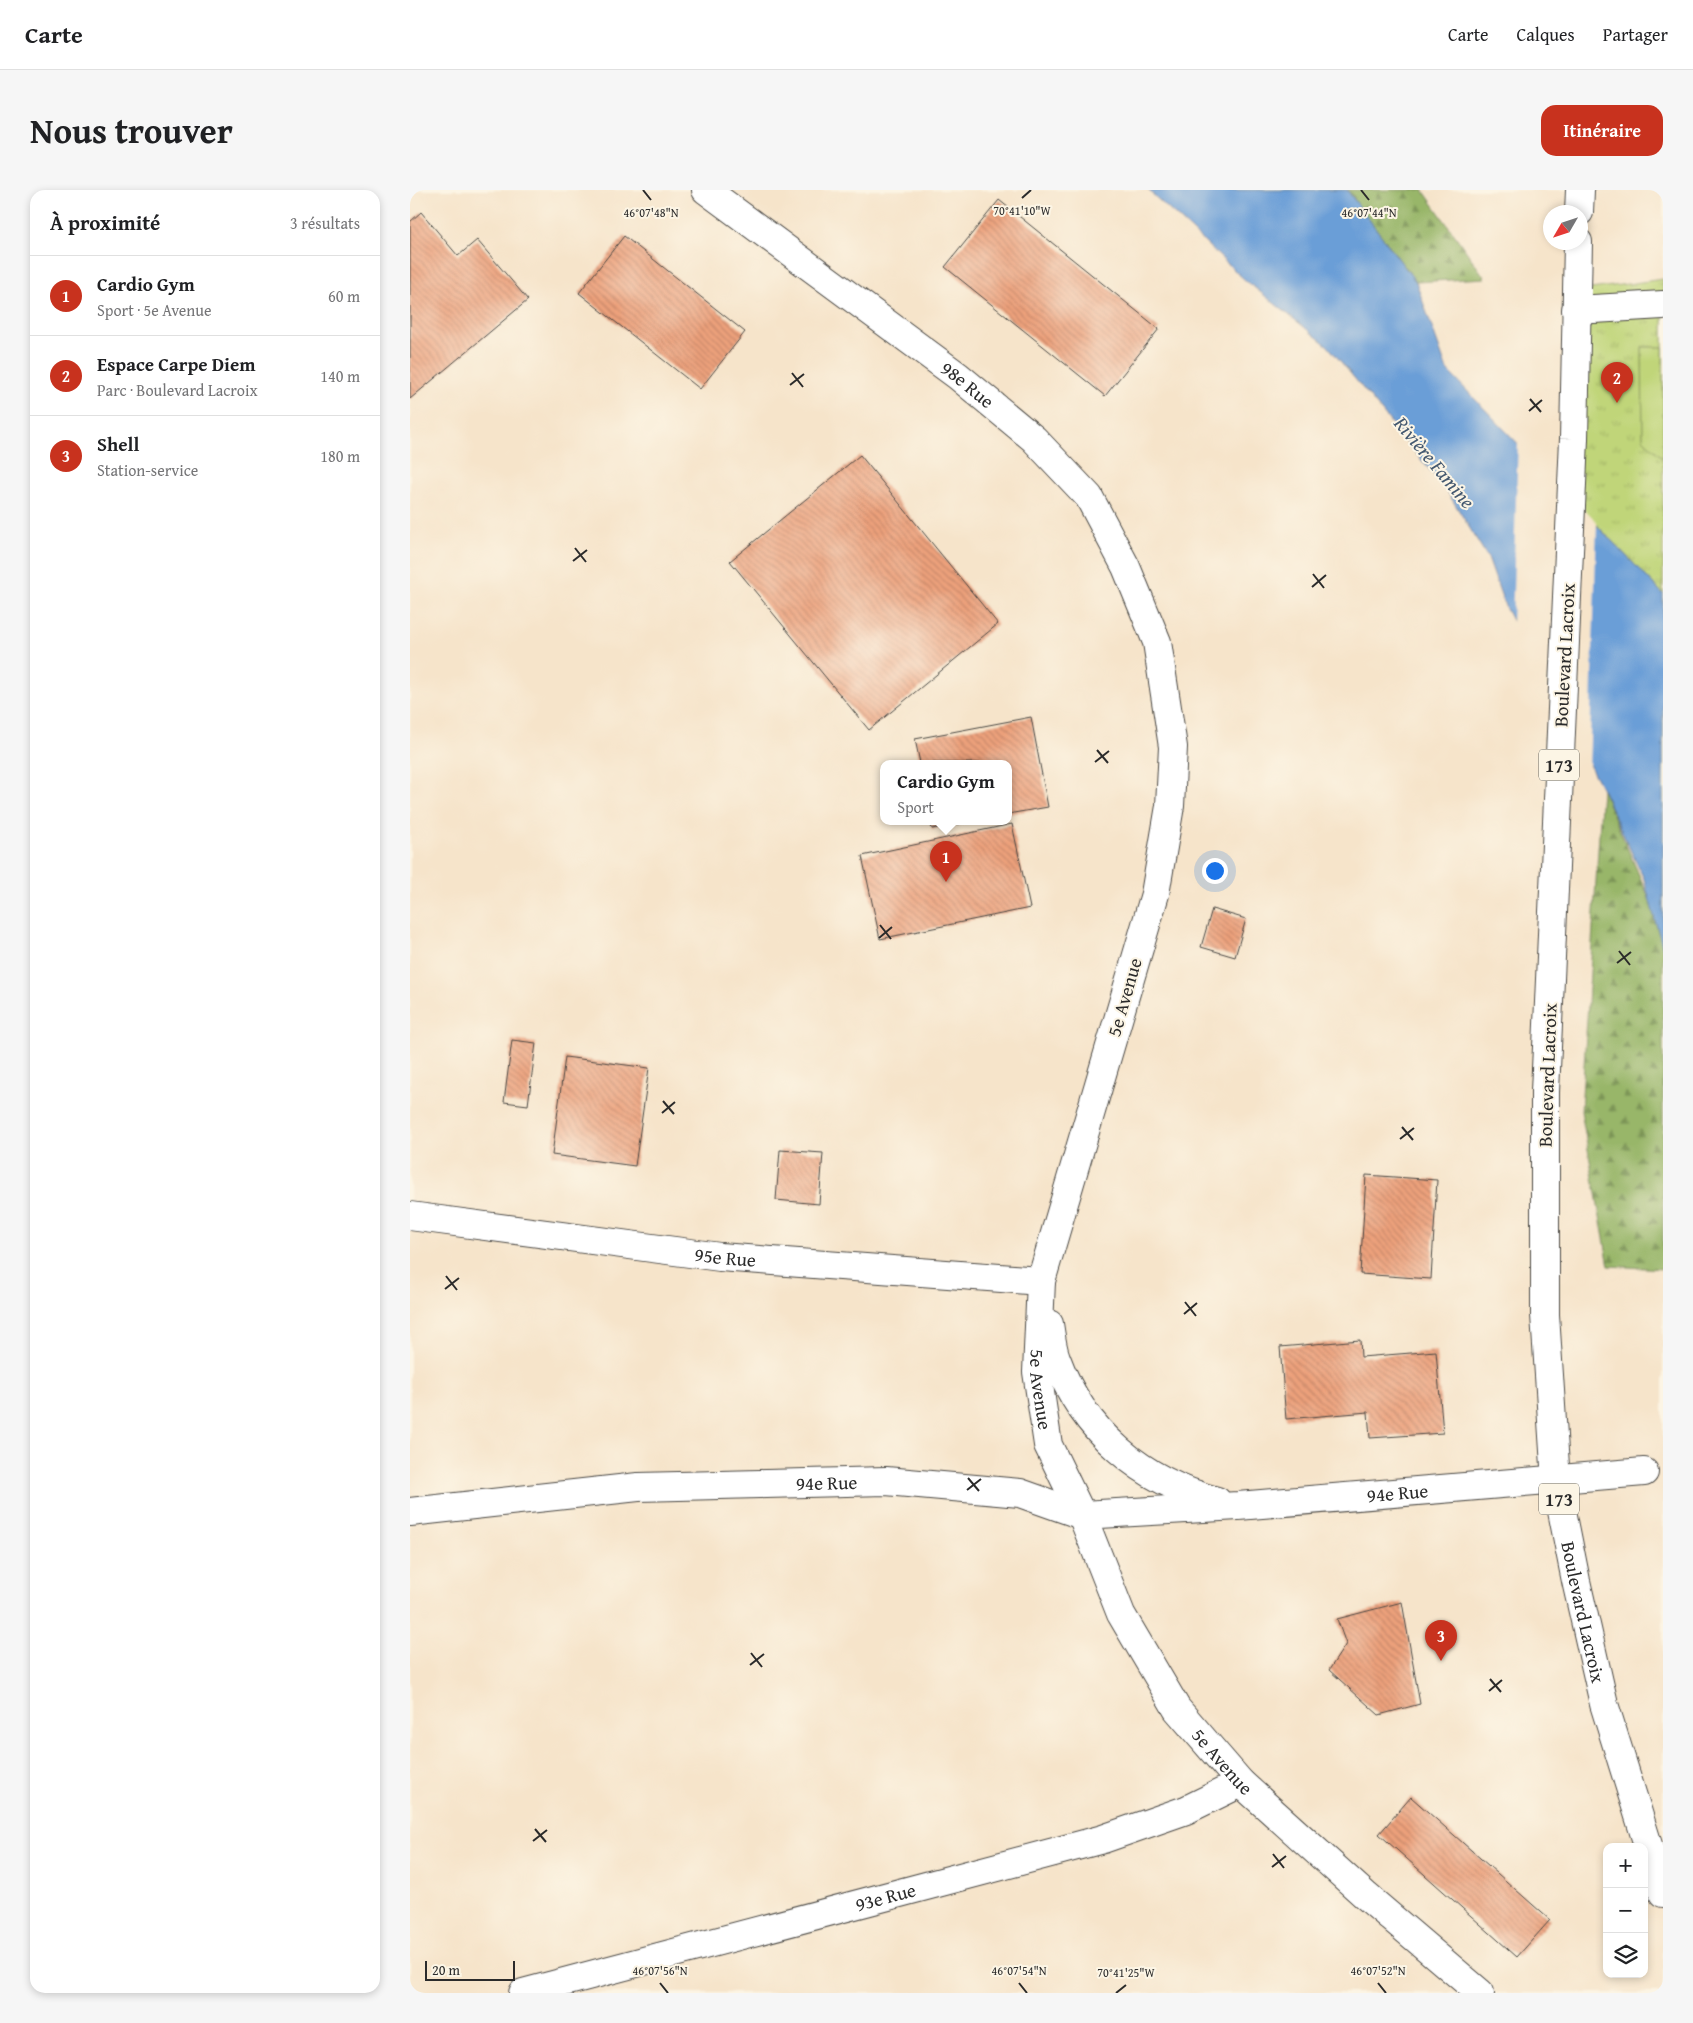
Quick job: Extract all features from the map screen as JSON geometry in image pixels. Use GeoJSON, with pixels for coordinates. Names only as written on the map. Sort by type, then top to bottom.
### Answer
{"type":"FeatureCollection","features":[{"type":"Feature","properties":{"kind":"street","name":"98e Rue"},"geometry":{"type":"LineString","coordinates":[[706,190],[958,376],[1034,439],[1089,497],[1126,567],[1157,642]]}},
{"type":"Feature","properties":{"kind":"street"},"geometry":{"type":"LineString","coordinates":[[1579,205],[1580,190]]}},
{"type":"Feature","properties":{"kind":"street","name":"Boulevard Lacroix"},"geometry":{"type":"LineString","coordinates":[[1578,250],[1574,439],[1545,1092],[1545,1315],[1556,1481],[1604,1704],[1663,1893]]}},
{"type":"Feature","properties":{"kind":"street"},"geometry":{"type":"LineString","coordinates":[[1576,310],[1663,306]]}},
{"type":"Feature","properties":{"kind":"street","name":"5e Avenue"},"geometry":{"type":"LineString","coordinates":[[1157,642],[1173,747],[1170,806],[1155,894],[1040,1281],[1037,1372],[1048,1445],[1082,1515],[1121,1614],[1177,1709],[1241,1783],[1365,1895],[1480,1993]]}},
{"type":"Feature","properties":{"kind":"street","name":"95e Rue"},"geometry":{"type":"LineString","coordinates":[[410,1216],[720,1257],[1040,1281]]}},
{"type":"Feature","properties":{"kind":"street","name":"94e Rue"},"geometry":{"type":"LineString","coordinates":[[1040,1281],[1055,1357],[1075,1400],[1102,1433],[1130,1462],[1156,1477],[1192,1494],[1238,1506]]}},
{"type":"Feature","properties":{"kind":"street","name":"94e Rue"},"geometry":{"type":"LineString","coordinates":[[410,1512],[638,1487],[886,1481],[1020,1493],[1082,1515],[1238,1506],[1556,1481],[1644,1472]]}},
{"type":"Feature","properties":{"kind":"street","name":"93e Rue"},"geometry":{"type":"LineString","coordinates":[[523,1993],[1103,1839],[1186,1810],[1241,1783]]}},
{"type":"Feature","properties":{"kind":"green space"},"geometry":{"type":"Polygon","coordinates":[[[1347,190],[1423,190],[1485,278],[1416,282],[1347,190]]]}},
{"type":"Feature","properties":{"kind":"green space"},"geometry":{"type":"Polygon","coordinates":[[[1663,279],[1663,594],[1568,495],[1577,291],[1663,279]]]}},
{"type":"Feature","properties":{"kind":"green space"},"geometry":{"type":"Polygon","coordinates":[[[1642,347],[1663,347],[1663,458],[1643,439],[1642,347]]]}},
{"type":"Feature","properties":{"kind":"green space"},"geometry":{"type":"Polygon","coordinates":[[[1602,789],[1649,898],[1663,940],[1663,1269],[1609,1266],[1581,1111],[1602,789]]]}},
{"type":"Feature","properties":{"kind":"water","name":"Rivière Famine"},"geometry":{"type":"Polygon","coordinates":[[[1148,190],[1347,190],[1416,282],[1447,370],[1663,594],[1663,950],[1644,879],[1602,789],[1506,609],[1488,558],[1447,491],[1328,346],[1245,280],[1148,190]]]}},
{"type":"Feature","properties":{"kind":"pier"},"geometry":{"type":"Polygon","coordinates":[[[1518,440],[1597,522],[1589,771],[1512,625],[1518,440]]]}},
{"type":"Feature","properties":{"kind":"building"},"geometry":{"type":"Polygon","coordinates":[[[999,200],[1159,329],[1105,396],[945,267],[999,200]]]}},
{"type":"Feature","properties":{"kind":"building"},"geometry":{"type":"Polygon","coordinates":[[[421,212],[458,256],[477,240],[528,300],[410,399],[410,222],[421,212]]]}},
{"type":"Feature","properties":{"kind":"building"},"geometry":{"type":"Polygon","coordinates":[[[624,236],[745,332],[700,389],[579,293],[624,236]]]}},
{"type":"Feature","properties":{"kind":"building"},"geometry":{"type":"Polygon","coordinates":[[[860,455],[998,624],[869,730],[730,561],[860,455]]]}},
{"type":"Feature","properties":{"kind":"building"},"geometry":{"type":"Polygon","coordinates":[[[1031,717],[1048,807],[1012,813],[1012,760],[919,760],[915,739],[1031,717]]]}},
{"type":"Feature","properties":{"kind":"building"},"geometry":{"type":"Polygon","coordinates":[[[1012,824],[1030,908],[880,939],[862,856],[1012,824]]]}},
{"type":"Feature","properties":{"kind":"building"},"geometry":{"type":"Polygon","coordinates":[[[931,825],[953,825],[932,829],[931,825]]]}},
{"type":"Feature","properties":{"kind":"building"},"geometry":{"type":"Polygon","coordinates":[[[1212,909],[1246,919],[1235,957],[1201,947],[1212,909]]]}},
{"type":"Feature","properties":{"kind":"building"},"geometry":{"type":"Polygon","coordinates":[[[512,1040],[536,1043],[528,1105],[504,1102],[512,1040]]]}},
{"type":"Feature","properties":{"kind":"building"},"geometry":{"type":"Polygon","coordinates":[[[565,1057],[649,1068],[635,1166],[552,1155],[565,1057]]]}},
{"type":"Feature","properties":{"kind":"building"},"geometry":{"type":"Polygon","coordinates":[[[780,1150],[823,1153],[819,1204],[776,1200],[780,1150]]]}},
{"type":"Feature","properties":{"kind":"building"},"geometry":{"type":"Polygon","coordinates":[[[1366,1175],[1437,1180],[1431,1279],[1360,1274],[1366,1175]]]}},
{"type":"Feature","properties":{"kind":"building"},"geometry":{"type":"Polygon","coordinates":[[[1360,1340],[1361,1357],[1436,1351],[1443,1433],[1370,1438],[1368,1412],[1286,1419],[1280,1347],[1360,1340]]]}},
{"type":"Feature","properties":{"kind":"building"},"geometry":{"type":"Polygon","coordinates":[[[1402,1602],[1420,1704],[1379,1715],[1329,1670],[1346,1644],[1337,1619],[1402,1602]]]}},
{"type":"Feature","properties":{"kind":"building"},"geometry":{"type":"Polygon","coordinates":[[[1411,1797],[1550,1920],[1517,1957],[1379,1834],[1411,1797]]]}},
{"type":"Feature","properties":{"kind":"place","name":"Espace Carpe Diem"},"geometry":{"type":"Point","coordinates":[1617,403]}},
{"type":"Feature","properties":{"kind":"place","name":"Cardio Gym"},"geometry":{"type":"Point","coordinates":[946,882]}},
{"type":"Feature","properties":{"kind":"place","name":"Shell"},"geometry":{"type":"Point","coordinates":[1441,1661]}}]}
